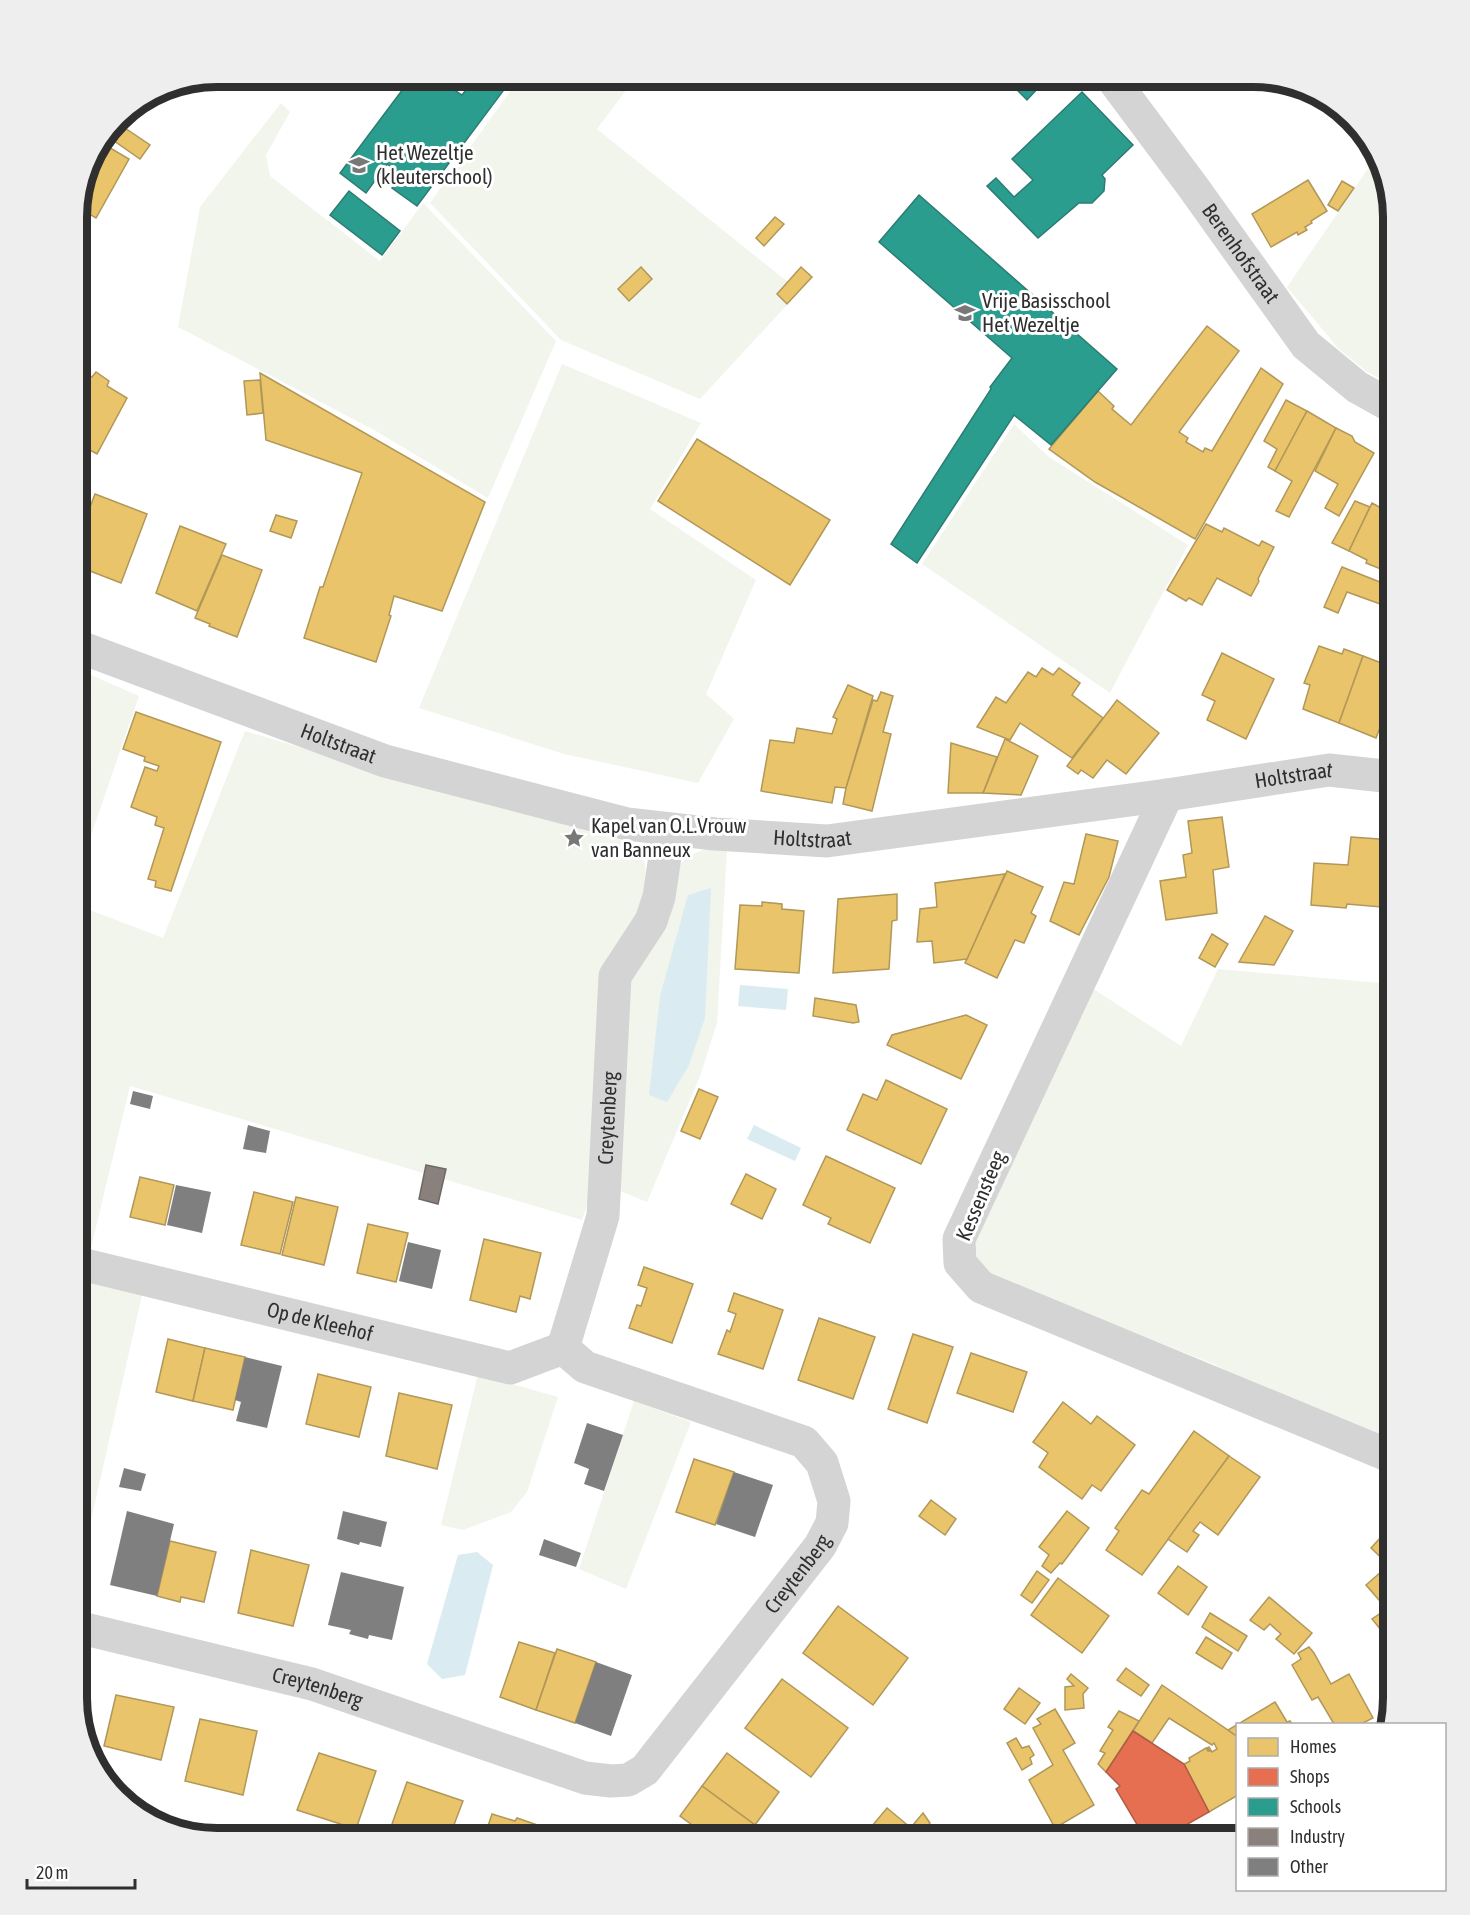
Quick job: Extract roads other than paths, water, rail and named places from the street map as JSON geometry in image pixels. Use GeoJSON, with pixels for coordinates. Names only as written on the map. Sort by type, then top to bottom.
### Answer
{"type":"FeatureCollection","features":[{"type":"Feature","properties":{"kind":"street","name":"Berenhofstraat"},"geometry":{"type":"LineString","coordinates":[[1118,87],[1306,345],[1357,387],[1383,401]]}},
{"type":"Feature","properties":{"kind":"street","name":"Holtstraat"},"geometry":{"type":"LineString","coordinates":[[87,650],[385,761],[627,824],[715,834],[827,841],[1167,795],[1329,770],[1383,776]]}},
{"type":"Feature","properties":{"kind":"street","name":"Kessensteeg"},"geometry":{"type":"LineString","coordinates":[[1167,795],[959,1239],[960,1263],[981,1287],[1383,1454]]}},
{"type":"Feature","properties":{"kind":"street","name":"Creytenberg"},"geometry":{"type":"LineString","coordinates":[[87,1630],[312,1684],[585,1778],[628,1780],[645,1770],[820,1546],[832,1523],[834,1501],[822,1463],[804,1442],[585,1367],[563,1348],[603,1216],[615,976],[651,921],[658,897],[669,829]]}},
{"type":"Feature","properties":{"kind":"street","name":"Op de Kleehof"},"geometry":{"type":"LineString","coordinates":[[87,1265],[510,1368],[563,1348]]}},
{"type":"Feature","properties":{"kind":"place","name":"Het Wezeltje (kleuterschool)"},"geometry":{"type":"Point","coordinates":[359,165]}},
{"type":"Feature","properties":{"kind":"place","name":"Vrije Basisschool Het Wezeltje"},"geometry":{"type":"Point","coordinates":[965,313]}},
{"type":"Feature","properties":{"kind":"place","name":"Kapel van O.L.Vrouw van Banneux"},"geometry":{"type":"Point","coordinates":[574,838]}}]}
